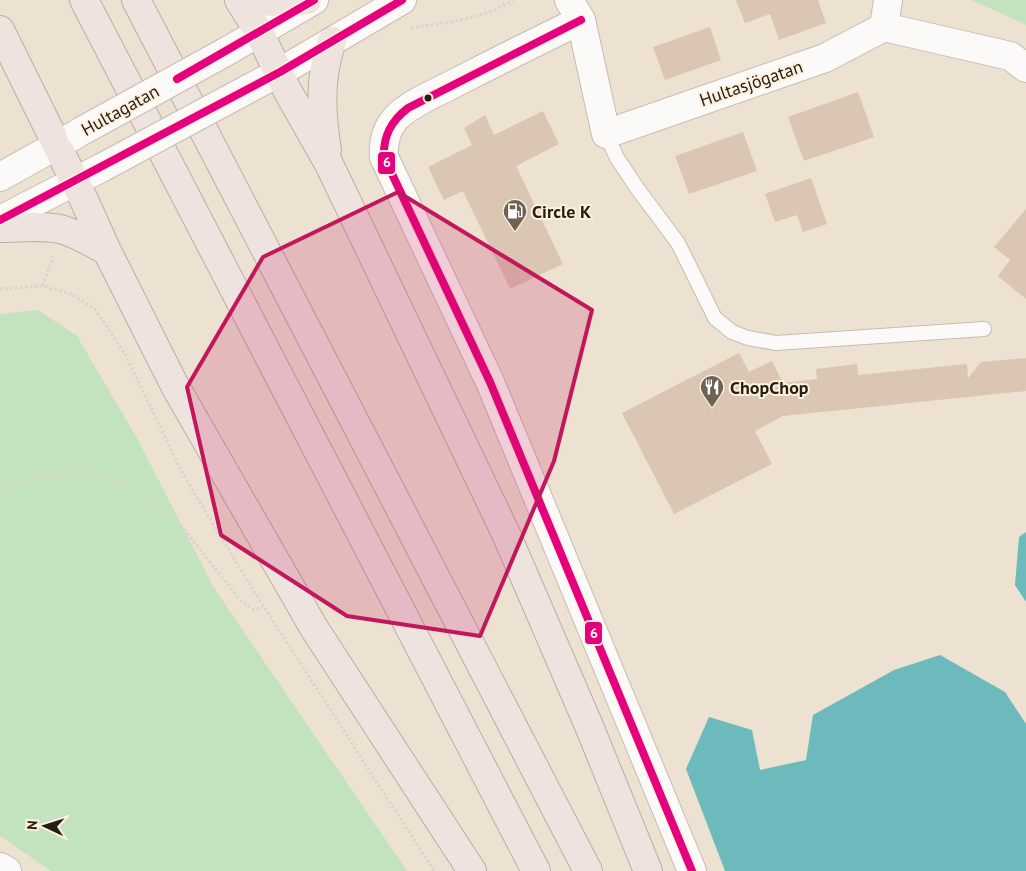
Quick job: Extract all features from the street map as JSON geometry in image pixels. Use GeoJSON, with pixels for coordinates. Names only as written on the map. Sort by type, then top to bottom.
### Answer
{"type":"FeatureCollection","features":[{"type":"Feature","properties":{"kind":"highway"},"geometry":{"type":"LineString","coordinates":[[84,0],[536,871]]}},
{"type":"Feature","properties":{"kind":"highway"},"geometry":{"type":"LineString","coordinates":[[136,0],[588,871]]}},
{"type":"Feature","properties":{"kind":"highway"},"geometry":{"type":"LineString","coordinates":[[239,0],[259,32],[280,72],[287,90],[329,164],[507,536],[589,726],[648,871]]}},
{"type":"Feature","properties":{"kind":"highway"},"geometry":{"type":"LineString","coordinates":[[264,0],[289,3],[307,0]]}},
{"type":"Feature","properties":{"kind":"highway"},"geometry":{"type":"LineString","coordinates":[[0,77],[1,31]]}},
{"type":"Feature","properties":{"kind":"highway"},"geometry":{"type":"LineString","coordinates":[[1,31],[107,251],[176,386],[314,628],[472,871]]}},
{"type":"Feature","properties":{"kind":"highway"},"geometry":{"type":"LineString","coordinates":[[329,164],[322,121],[322,84],[326,58],[332,41]]}},
{"type":"Feature","properties":{"kind":"highway"},"geometry":{"type":"LineString","coordinates":[[0,228],[42,227],[62,230],[107,251]]}},
{"type":"Feature","properties":{"kind":"street","name":"Hultagatan"},"geometry":{"type":"LineString","coordinates":[[0,177],[229,50],[314,0]]}},
{"type":"Feature","properties":{"kind":"street"},"geometry":{"type":"LineString","coordinates":[[0,220],[248,90],[402,0]]}},
{"type":"Feature","properties":{"kind":"street"},"geometry":{"type":"LineString","coordinates":[[888,0],[884,27],[1010,56],[1026,68]]}},
{"type":"Feature","properties":{"kind":"street"},"geometry":{"type":"LineString","coordinates":[[606,134],[575,10],[472,74],[402,112],[390,126],[386,135],[384,157],[490,382],[692,871]]}},
{"type":"Feature","properties":{"kind":"street","name":"Hultasjögatan"},"geometry":{"type":"LineString","coordinates":[[606,134],[825,58],[884,27]]}},
{"type":"Feature","properties":{"kind":"street"},"geometry":{"type":"LineString","coordinates":[[0,867],[7,871]]}},
{"type":"Feature","properties":{"kind":"lane"},"geometry":{"type":"LineString","coordinates":[[606,134],[617,158],[678,243],[715,318],[732,332],[748,338],[776,343],[984,329]]}},
{"type":"Feature","properties":{"kind":"path"},"geometry":{"type":"LineString","coordinates":[[405,29],[481,16],[499,9],[513,0]]}},
{"type":"Feature","properties":{"kind":"path"},"geometry":{"type":"LineString","coordinates":[[0,289],[43,286],[72,294],[95,310],[126,356],[183,474],[263,607],[434,871]]}},
{"type":"Feature","properties":{"kind":"path"},"geometry":{"type":"LineString","coordinates":[[0,491],[38,476],[88,473],[136,488],[175,518],[241,600],[254,610],[263,607]]}},
{"type":"Feature","properties":{"kind":"highlighted area"},"geometry":{"type":"Polygon","coordinates":[[[398,192],[592,310],[554,461],[480,636],[347,616],[221,535],[187,387],[263,257],[398,192]]]}},
{"type":"Feature","properties":{"kind":"green space"},"geometry":{"type":"Polygon","coordinates":[[[972,0],[1026,0],[1026,25],[972,0]]]}},
{"type":"Feature","properties":{"kind":"green space"},"geometry":{"type":"Polygon","coordinates":[[[38,310],[77,336],[138,440],[214,588],[407,871],[51,871],[0,836],[0,314],[38,310]]]}},
{"type":"Feature","properties":{"kind":"water"},"geometry":{"type":"Polygon","coordinates":[[[1026,532],[1026,602],[1015,585],[1019,537],[1026,532]]]}},
{"type":"Feature","properties":{"kind":"water"},"geometry":{"type":"Polygon","coordinates":[[[940,655],[1005,692],[1026,724],[1026,871],[725,871],[686,769],[709,717],[752,730],[760,770],[806,760],[813,715],[894,670],[940,655]]]}},
{"type":"Feature","properties":{"kind":"building"},"geometry":{"type":"Polygon","coordinates":[[[736,0],[818,0],[826,23],[779,40],[770,14],[745,23],[736,0]]]}},
{"type":"Feature","properties":{"kind":"building"},"geometry":{"type":"Polygon","coordinates":[[[710,27],[721,60],[665,80],[653,47],[710,27]]]}},
{"type":"Feature","properties":{"kind":"building"},"geometry":{"type":"Polygon","coordinates":[[[858,92],[874,137],[804,161],[788,117],[858,92]]]}},
{"type":"Feature","properties":{"kind":"building","name":"Circle K"},"geometry":{"type":"Polygon","coordinates":[[[543,111],[559,144],[516,166],[563,264],[510,289],[463,191],[444,200],[428,167],[472,145],[464,128],[485,115],[494,135],[543,111]]]}},
{"type":"Feature","properties":{"kind":"building"},"geometry":{"type":"Polygon","coordinates":[[[743,132],[757,171],[689,194],[675,156],[743,132]]]}},
{"type":"Feature","properties":{"kind":"building"},"geometry":{"type":"Polygon","coordinates":[[[811,178],[827,224],[803,232],[797,215],[775,222],[765,194],[811,178]]]}},
{"type":"Feature","properties":{"kind":"building"},"geometry":{"type":"Polygon","coordinates":[[[1026,209],[1026,299],[998,276],[1010,260],[994,247],[1026,209]]]}},
{"type":"Feature","properties":{"kind":"building"},"geometry":{"type":"Polygon","coordinates":[[[739,353],[749,372],[772,361],[783,383],[817,379],[816,369],[857,364],[858,375],[967,364],[968,378],[981,362],[1026,358],[1026,391],[783,416],[755,431],[772,464],[674,514],[622,413],[739,353]]]}},
{"type":"Feature","properties":{"kind":"transit line","name":"6"},"geometry":{"type":"LineString","coordinates":[[177,79],[314,0]]}},
{"type":"Feature","properties":{"kind":"transit line","name":"6"},"geometry":{"type":"LineString","coordinates":[[0,220],[280,72],[402,0]]}},
{"type":"Feature","properties":{"kind":"transit line","name":"6"},"geometry":{"type":"LineString","coordinates":[[581,20],[408,108],[397,118],[389,130],[385,142],[384,157],[490,382],[692,871]]}},
{"type":"Feature","properties":{"kind":"place","name":"Circle K"},"geometry":{"type":"Point","coordinates":[515,232]}},
{"type":"Feature","properties":{"kind":"place","name":"ChopChop"},"geometry":{"type":"Point","coordinates":[712,408]}}]}
